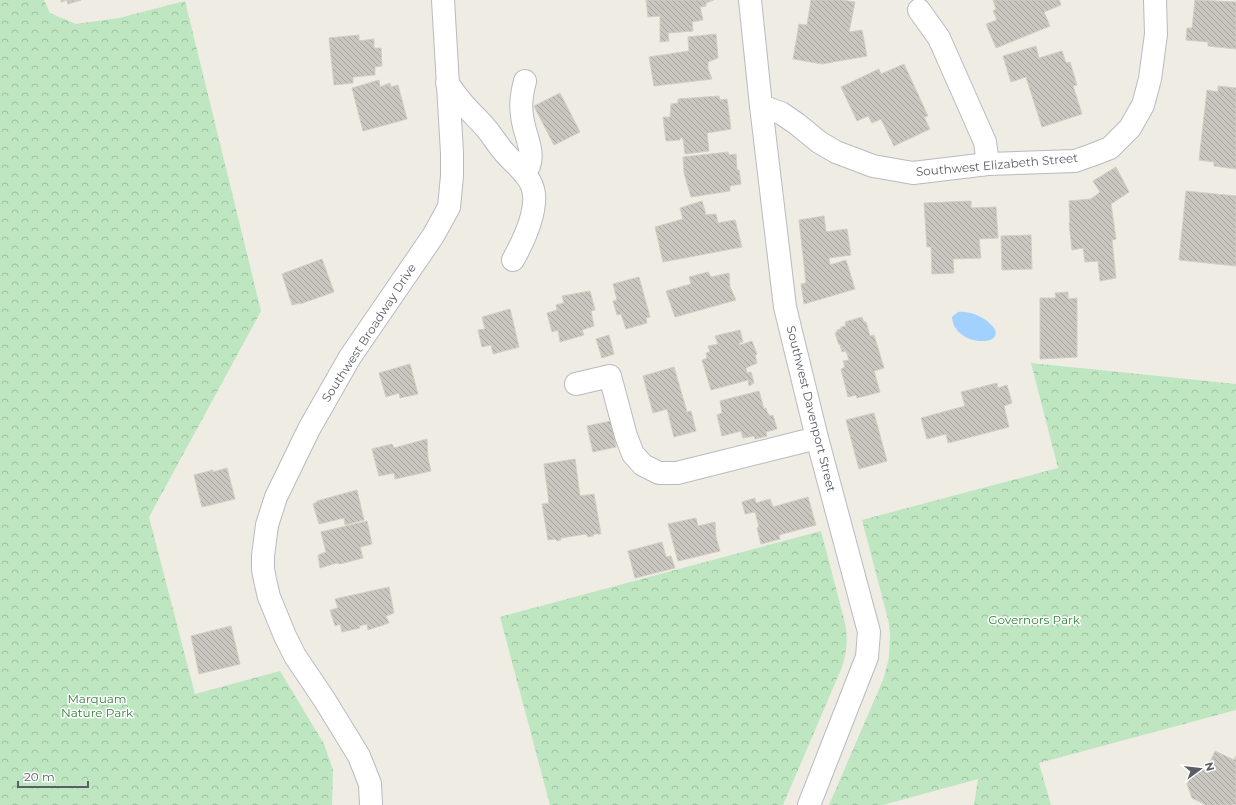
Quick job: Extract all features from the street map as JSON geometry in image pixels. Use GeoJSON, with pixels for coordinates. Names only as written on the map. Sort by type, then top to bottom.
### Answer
{"type":"FeatureCollection","features":[{"type":"Feature","properties":{"kind":"street","name":"Southwest Broadway Drive"},"geometry":{"type":"LineString","coordinates":[[371,805],[370,784],[360,756],[295,656],[285,636],[266,586],[263,570],[263,556],[268,525],[276,497],[309,429],[350,357],[433,236],[449,207],[452,176],[443,0]]}},
{"type":"Feature","properties":{"kind":"street","name":"Southwest Davenport Street"},"geometry":{"type":"LineString","coordinates":[[750,0],[785,307],[817,438],[869,632],[867,657],[809,805]]}},
{"type":"Feature","properties":{"kind":"street","name":"Southwest Elizabeth Street"},"geometry":{"type":"LineString","coordinates":[[761,106],[781,113],[819,142],[836,152],[873,166],[913,173],[988,164],[1075,161],[1110,148],[1130,128],[1143,105],[1150,79],[1156,34],[1154,0]]}},
{"type":"Feature","properties":{"kind":"street"},"geometry":{"type":"LineString","coordinates":[[919,10],[939,38],[985,142],[988,164]]}},
{"type":"Feature","properties":{"kind":"street"},"geometry":{"type":"LineString","coordinates":[[523,170],[528,166],[531,155],[522,115],[521,94],[525,81]]}},
{"type":"Feature","properties":{"kind":"street"},"geometry":{"type":"LineString","coordinates":[[447,83],[513,162],[523,170],[534,193],[533,208],[529,226],[520,248],[513,260]]}},
{"type":"Feature","properties":{"kind":"street"},"geometry":{"type":"LineString","coordinates":[[576,384],[610,376],[626,436],[633,454],[643,465],[659,473],[677,473],[817,438]]}},
{"type":"Feature","properties":{"kind":"green space","name":"Marquam Nature Park"},"geometry":{"type":"Polygon","coordinates":[[[0,0],[44,0],[50,13],[76,24],[119,18],[185,1],[261,311],[149,517],[195,694],[280,671],[324,744],[333,770],[332,805],[0,805],[0,0]]]}},
{"type":"Feature","properties":{"kind":"green space","name":"Governors Park"},"geometry":{"type":"Polygon","coordinates":[[[1031,363],[1236,384],[1236,710],[1039,763],[1051,805],[974,805],[978,779],[883,805],[829,805],[883,680],[889,658],[889,623],[862,520],[1058,468],[1031,363]]]}},
{"type":"Feature","properties":{"kind":"green space"},"geometry":{"type":"Polygon","coordinates":[[[821,531],[845,623],[847,640],[846,650],[842,667],[783,805],[550,805],[500,617],[821,531]]]}},
{"type":"Feature","properties":{"kind":"water"},"geometry":{"type":"Polygon","coordinates":[[[958,312],[977,315],[987,321],[994,328],[996,334],[993,339],[978,341],[969,339],[961,334],[955,327],[952,317],[958,312]]]}},
{"type":"Feature","properties":{"kind":"building"},"geometry":{"type":"Polygon","coordinates":[[[67,0],[81,0],[68,4],[67,0]]]}},
{"type":"Feature","properties":{"kind":"building"},"geometry":{"type":"Polygon","coordinates":[[[646,0],[714,0],[706,3],[706,6],[700,7],[703,20],[692,22],[693,31],[668,33],[669,41],[660,42],[660,16],[648,17],[646,0]]]}},
{"type":"Feature","properties":{"kind":"building"},"geometry":{"type":"Polygon","coordinates":[[[811,0],[841,0],[855,2],[849,32],[862,30],[867,56],[822,64],[793,59],[799,24],[807,25],[811,0]]]}},
{"type":"Feature","properties":{"kind":"building"},"geometry":{"type":"Polygon","coordinates":[[[993,0],[1059,0],[1061,5],[1044,12],[1050,26],[996,48],[986,24],[997,20],[993,11],[996,9],[993,0]]]}},
{"type":"Feature","properties":{"kind":"building"},"geometry":{"type":"Polygon","coordinates":[[[1195,0],[1236,2],[1236,49],[1208,46],[1208,42],[1186,40],[1187,28],[1192,28],[1195,0]]]}},
{"type":"Feature","properties":{"kind":"building"},"geometry":{"type":"Polygon","coordinates":[[[716,34],[718,58],[708,62],[708,69],[712,79],[654,86],[649,57],[689,51],[688,37],[716,34]]]}},
{"type":"Feature","properties":{"kind":"building"},"geometry":{"type":"Polygon","coordinates":[[[359,35],[359,41],[374,39],[374,48],[381,48],[382,66],[375,67],[375,75],[353,77],[353,83],[334,85],[329,38],[359,35]]]}},
{"type":"Feature","properties":{"kind":"building"},"geometry":{"type":"Polygon","coordinates":[[[1036,46],[1039,58],[1062,51],[1066,63],[1070,62],[1077,85],[1073,86],[1082,114],[1042,127],[1026,77],[1011,82],[1003,56],[1036,46]]]}},
{"type":"Feature","properties":{"kind":"building"},"geometry":{"type":"Polygon","coordinates":[[[904,64],[928,116],[924,117],[930,129],[894,146],[881,119],[872,123],[868,116],[857,121],[841,87],[879,69],[881,74],[904,64]]]}},
{"type":"Feature","properties":{"kind":"building"},"geometry":{"type":"Polygon","coordinates":[[[379,80],[380,87],[390,83],[391,87],[398,85],[407,119],[363,131],[352,88],[379,80]]]}},
{"type":"Feature","properties":{"kind":"building"},"geometry":{"type":"Polygon","coordinates":[[[1218,86],[1236,88],[1236,169],[1214,166],[1214,162],[1199,160],[1207,90],[1218,92],[1218,86]]]}},
{"type":"Feature","properties":{"kind":"building"},"geometry":{"type":"Polygon","coordinates":[[[560,93],[580,132],[554,145],[534,106],[560,93]]]}},
{"type":"Feature","properties":{"kind":"building"},"geometry":{"type":"Polygon","coordinates":[[[719,96],[720,100],[727,99],[731,129],[707,133],[709,151],[685,154],[683,138],[680,138],[680,140],[666,141],[663,117],[670,117],[671,104],[678,103],[678,99],[719,96]]]}},
{"type":"Feature","properties":{"kind":"building"},"geometry":{"type":"Polygon","coordinates":[[[728,152],[729,155],[736,154],[737,170],[739,170],[741,184],[730,186],[730,191],[691,197],[684,173],[683,157],[728,152]]]}},
{"type":"Feature","properties":{"kind":"building"},"geometry":{"type":"Polygon","coordinates":[[[1116,167],[1129,192],[1111,204],[1116,239],[1112,240],[1116,278],[1100,281],[1098,261],[1085,262],[1083,248],[1072,250],[1069,223],[1069,201],[1091,199],[1100,192],[1093,181],[1116,167]]]}},
{"type":"Feature","properties":{"kind":"building"},"geometry":{"type":"Polygon","coordinates":[[[1186,191],[1236,196],[1236,266],[1179,260],[1186,191]]]}},
{"type":"Feature","properties":{"kind":"building"},"geometry":{"type":"Polygon","coordinates":[[[702,201],[706,215],[716,214],[718,223],[735,220],[742,247],[663,262],[655,227],[683,219],[680,208],[702,201]]]}},
{"type":"Feature","properties":{"kind":"building"},"geometry":{"type":"Polygon","coordinates":[[[971,201],[971,208],[996,207],[998,238],[979,239],[981,258],[953,259],[954,273],[932,274],[931,247],[927,247],[924,203],[971,201]]]}},
{"type":"Feature","properties":{"kind":"building"},"geometry":{"type":"Polygon","coordinates":[[[824,216],[826,232],[847,229],[851,255],[829,258],[830,265],[846,260],[855,289],[804,304],[801,284],[806,283],[799,220],[824,216]]]}},
{"type":"Feature","properties":{"kind":"building"},"geometry":{"type":"Polygon","coordinates":[[[1031,235],[1032,269],[1002,270],[1001,236],[1031,235]]]}},
{"type":"Feature","properties":{"kind":"building"},"geometry":{"type":"Polygon","coordinates":[[[322,259],[334,292],[300,304],[292,305],[282,274],[322,259]]]}},
{"type":"Feature","properties":{"kind":"building"},"geometry":{"type":"Polygon","coordinates":[[[708,272],[711,277],[729,273],[730,287],[736,300],[675,317],[666,291],[691,284],[689,277],[708,272]]]}},
{"type":"Feature","properties":{"kind":"building"},"geometry":{"type":"Polygon","coordinates":[[[639,277],[650,317],[646,318],[647,323],[626,329],[621,314],[617,315],[613,301],[617,300],[613,284],[639,277]]]}},
{"type":"Feature","properties":{"kind":"building"},"geometry":{"type":"Polygon","coordinates":[[[590,291],[595,310],[591,311],[594,326],[582,330],[584,335],[560,342],[558,330],[552,332],[547,313],[557,310],[556,305],[564,303],[562,296],[590,291]]]}},
{"type":"Feature","properties":{"kind":"building"},"geometry":{"type":"Polygon","coordinates":[[[1068,292],[1068,299],[1077,298],[1077,357],[1040,359],[1040,298],[1056,298],[1055,293],[1068,292]]]}},
{"type":"Feature","properties":{"kind":"building"},"geometry":{"type":"Polygon","coordinates":[[[510,309],[519,347],[493,354],[491,345],[482,347],[478,330],[485,329],[482,317],[510,309]]]}},
{"type":"Feature","properties":{"kind":"building"},"geometry":{"type":"Polygon","coordinates":[[[862,317],[864,322],[866,322],[870,336],[874,335],[884,368],[874,371],[880,392],[857,398],[856,395],[848,397],[841,369],[845,367],[843,361],[849,360],[846,351],[842,352],[835,333],[837,330],[841,329],[841,327],[846,326],[845,322],[862,317]]]}},
{"type":"Feature","properties":{"kind":"building"},"geometry":{"type":"Polygon","coordinates":[[[740,330],[743,342],[739,343],[740,345],[752,341],[757,354],[755,355],[757,363],[746,368],[747,373],[751,372],[754,383],[749,386],[748,380],[711,390],[702,360],[707,358],[706,353],[710,352],[708,346],[718,344],[715,336],[740,330]]]}},
{"type":"Feature","properties":{"kind":"building"},"geometry":{"type":"Polygon","coordinates":[[[609,335],[614,354],[602,358],[596,339],[609,335]]]}},
{"type":"Feature","properties":{"kind":"building"},"geometry":{"type":"Polygon","coordinates":[[[410,364],[418,394],[400,398],[399,393],[386,397],[379,373],[410,364]]]}},
{"type":"Feature","properties":{"kind":"building"},"geometry":{"type":"Polygon","coordinates":[[[674,367],[687,412],[691,411],[696,431],[674,437],[667,409],[653,413],[643,376],[674,367]]]}},
{"type":"Feature","properties":{"kind":"building"},"geometry":{"type":"Polygon","coordinates":[[[997,383],[998,388],[1007,385],[1012,403],[1004,406],[1009,427],[948,443],[946,434],[927,439],[921,418],[965,406],[961,392],[997,383]]]}},
{"type":"Feature","properties":{"kind":"building"},"geometry":{"type":"Polygon","coordinates":[[[759,391],[764,409],[766,408],[770,416],[773,415],[777,429],[766,432],[767,436],[755,439],[754,436],[743,438],[741,431],[722,436],[717,415],[722,413],[720,401],[759,391]]]}},
{"type":"Feature","properties":{"kind":"building"},"geometry":{"type":"Polygon","coordinates":[[[874,413],[887,461],[859,469],[846,420],[874,413]]]}},
{"type":"Feature","properties":{"kind":"building"},"geometry":{"type":"Polygon","coordinates":[[[611,421],[616,447],[593,452],[587,426],[611,421]]]}},
{"type":"Feature","properties":{"kind":"building"},"geometry":{"type":"Polygon","coordinates":[[[427,439],[428,458],[431,471],[395,479],[394,473],[379,476],[372,449],[392,444],[394,448],[427,439]]]}},
{"type":"Feature","properties":{"kind":"building"},"geometry":{"type":"Polygon","coordinates":[[[575,459],[580,496],[594,494],[601,534],[594,534],[593,536],[588,537],[586,534],[561,538],[561,540],[557,541],[555,539],[548,540],[542,504],[549,503],[544,464],[575,459]]]}},
{"type":"Feature","properties":{"kind":"building"},"geometry":{"type":"Polygon","coordinates":[[[227,468],[235,499],[202,507],[194,475],[227,468]]]}},
{"type":"Feature","properties":{"kind":"building"},"geometry":{"type":"Polygon","coordinates":[[[357,490],[364,520],[345,525],[344,518],[319,524],[313,504],[317,501],[357,490]]]}},
{"type":"Feature","properties":{"kind":"building"},"geometry":{"type":"Polygon","coordinates":[[[808,497],[816,525],[779,535],[780,539],[761,544],[755,512],[745,514],[742,502],[755,498],[756,503],[770,499],[773,507],[808,497]]]}},
{"type":"Feature","properties":{"kind":"building"},"geometry":{"type":"Polygon","coordinates":[[[696,518],[698,526],[715,522],[716,537],[720,551],[678,561],[668,524],[696,518]]]}},
{"type":"Feature","properties":{"kind":"building"},"geometry":{"type":"Polygon","coordinates":[[[367,521],[372,544],[360,547],[363,558],[320,568],[318,555],[326,552],[321,532],[367,521]]]}},
{"type":"Feature","properties":{"kind":"building"},"geometry":{"type":"Polygon","coordinates":[[[662,542],[666,557],[671,556],[675,568],[635,578],[628,551],[662,542]]]}},
{"type":"Feature","properties":{"kind":"building"},"geometry":{"type":"Polygon","coordinates":[[[389,587],[394,613],[386,616],[389,623],[368,630],[367,624],[359,626],[360,628],[342,632],[340,624],[335,626],[330,610],[338,608],[335,599],[389,587]]]}},
{"type":"Feature","properties":{"kind":"building"},"geometry":{"type":"Polygon","coordinates":[[[231,626],[240,664],[199,674],[191,636],[231,626]]]}},
{"type":"Feature","properties":{"kind":"building"},"geometry":{"type":"Polygon","coordinates":[[[1215,751],[1234,760],[1236,756],[1236,805],[1206,805],[1192,798],[1187,784],[1196,766],[1206,771],[1215,751]]]}}]}
